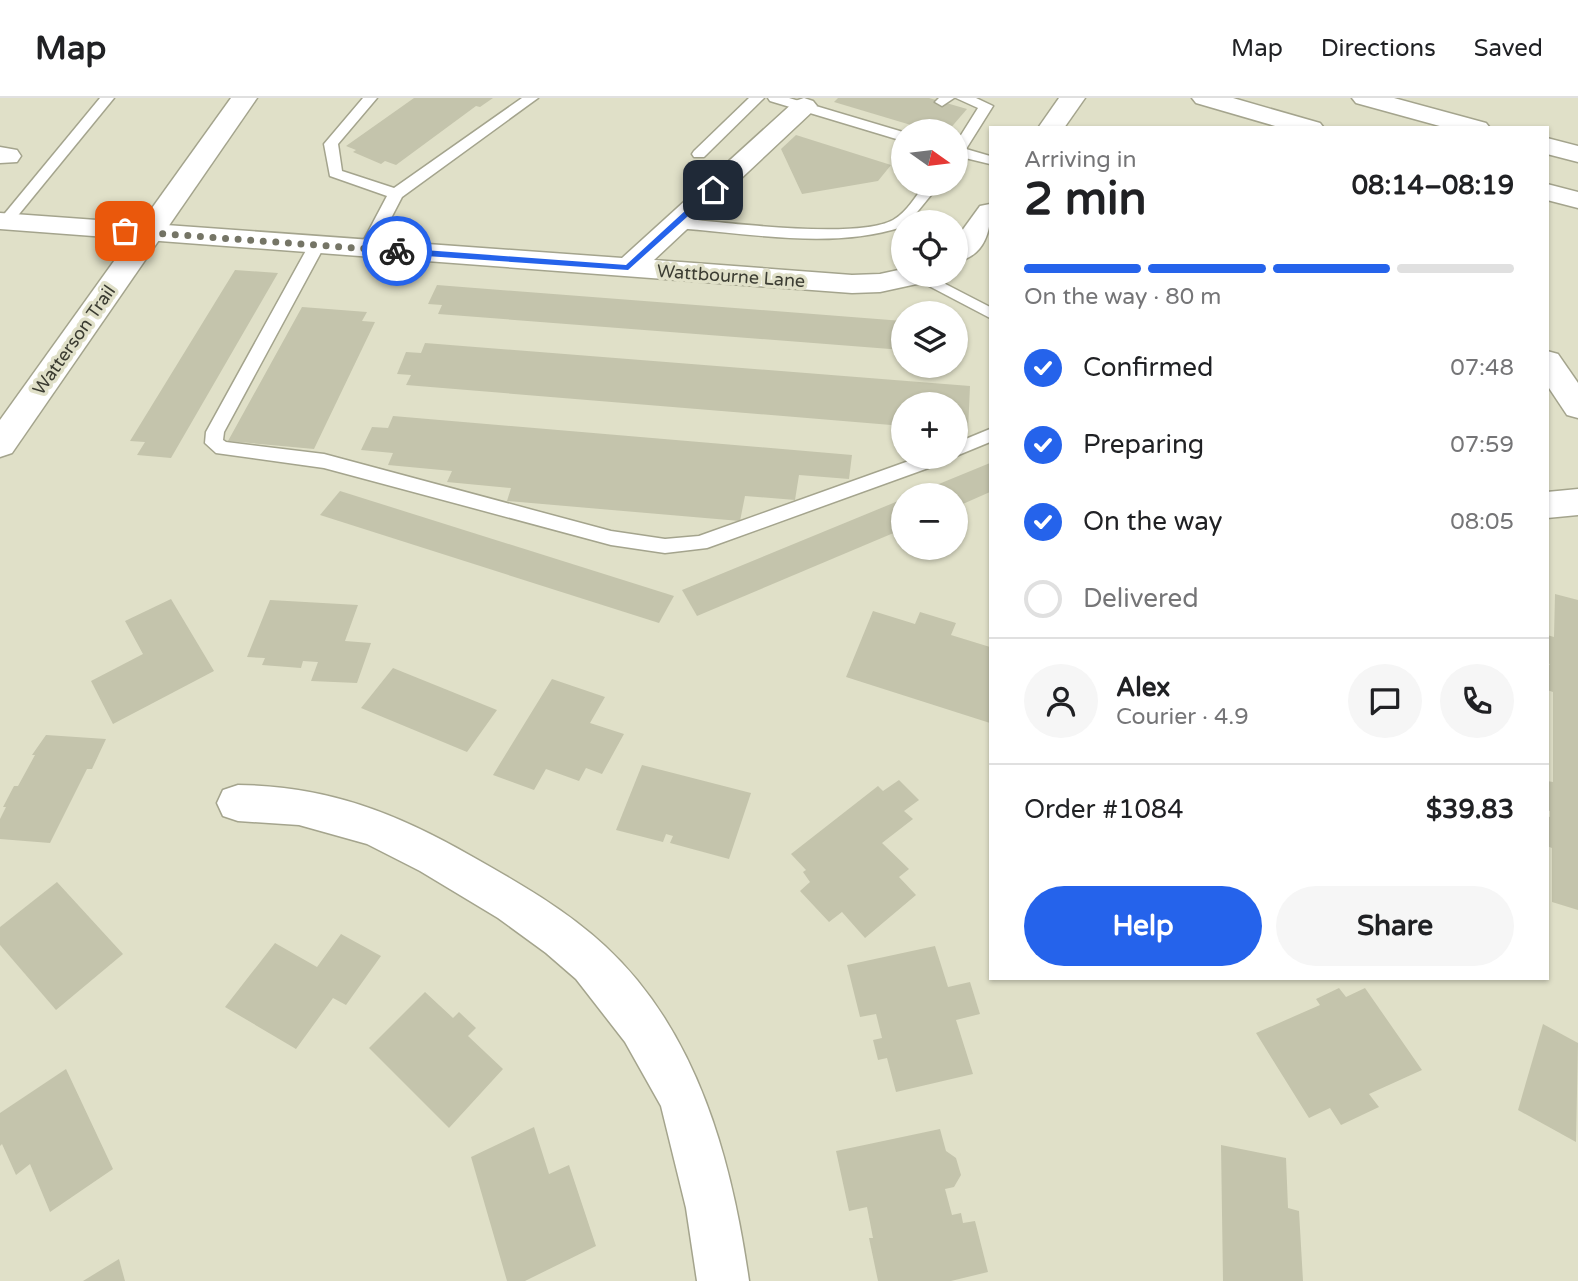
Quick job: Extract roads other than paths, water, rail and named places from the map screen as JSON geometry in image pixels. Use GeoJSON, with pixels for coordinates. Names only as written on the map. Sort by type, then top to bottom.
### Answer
{"type":"FeatureCollection","features":[{"type":"Feature","properties":{"kind":"street","name":"Watterson Trail"},"geometry":{"type":"LineString","coordinates":[[0,445],[244,98]]}},
{"type":"Feature","properties":{"kind":"street"},"geometry":{"type":"LineString","coordinates":[[1052,126],[1072,98]]}},
{"type":"Feature","properties":{"kind":"street"},"geometry":{"type":"LineString","coordinates":[[1205,98],[1304,126]]}},
{"type":"Feature","properties":{"kind":"street"},"geometry":{"type":"LineString","coordinates":[[1365,98],[1470,126]]}},
{"type":"Feature","properties":{"kind":"street"},"geometry":{"type":"LineString","coordinates":[[628,268],[811,102]]}},
{"type":"Feature","properties":{"kind":"street"},"geometry":{"type":"LineString","coordinates":[[1549,147],[1578,154]]}},
{"type":"Feature","properties":{"kind":"street"},"geometry":{"type":"LineString","coordinates":[[1549,193],[1578,200]]}},
{"type":"Feature","properties":{"kind":"street"},"geometry":{"type":"LineString","coordinates":[[968,243],[989,213]]}},
{"type":"Feature","properties":{"kind":"street","name":"Wattbourne Lane"},"geometry":{"type":"LineString","coordinates":[[3,221],[852,284],[891,281]]}},
{"type":"Feature","properties":{"kind":"street"},"geometry":{"type":"LineString","coordinates":[[1549,364],[1578,407]]}},
{"type":"Feature","properties":{"kind":"street"},"geometry":{"type":"LineString","coordinates":[[1549,505],[1578,502]]}},
{"type":"Feature","properties":{"kind":"street"},"geometry":{"type":"LineString","coordinates":[[238,803],[277,802],[322,809],[386,832],[431,854],[516,906],[565,940],[592,964],[624,999],[681,1097],[717,1231],[723,1281]]}},
{"type":"Feature","properties":{"kind":"lane"},"geometry":{"type":"LineString","coordinates":[[3,221],[107,98]]}},
{"type":"Feature","properties":{"kind":"lane"},"geometry":{"type":"LineString","coordinates":[[370,98],[331,144],[335,173],[396,194]]}},
{"type":"Feature","properties":{"kind":"lane"},"geometry":{"type":"LineString","coordinates":[[367,249],[396,194],[531,98]]}},
{"type":"Feature","properties":{"kind":"lane"},"geometry":{"type":"LineString","coordinates":[[699,154],[757,98]]}},
{"type":"Feature","properties":{"kind":"lane"},"geometry":{"type":"LineString","coordinates":[[775,98],[811,102],[862,126],[891,134]]}},
{"type":"Feature","properties":{"kind":"lane"},"geometry":{"type":"LineString","coordinates":[[963,98],[986,106],[968,134]]}},
{"type":"Feature","properties":{"kind":"lane"},"geometry":{"type":"LineString","coordinates":[[862,126],[872,113]]}},
{"type":"Feature","properties":{"kind":"lane"},"geometry":{"type":"LineString","coordinates":[[968,155],[989,160]]}},
{"type":"Feature","properties":{"kind":"lane"},"geometry":{"type":"LineString","coordinates":[[676,223],[865,233],[895,225],[907,217],[924,196]]}},
{"type":"Feature","properties":{"kind":"lane"},"geometry":{"type":"LineString","coordinates":[[317,245],[215,432],[214,443],[222,448],[324,461],[611,538],[665,546],[700,543],[906,469]]}},
{"type":"Feature","properties":{"kind":"lane"},"geometry":{"type":"LineString","coordinates":[[939,287],[989,312]]}},
{"type":"Feature","properties":{"kind":"lane"},"geometry":{"type":"LineString","coordinates":[[968,445],[989,435]]}}]}
